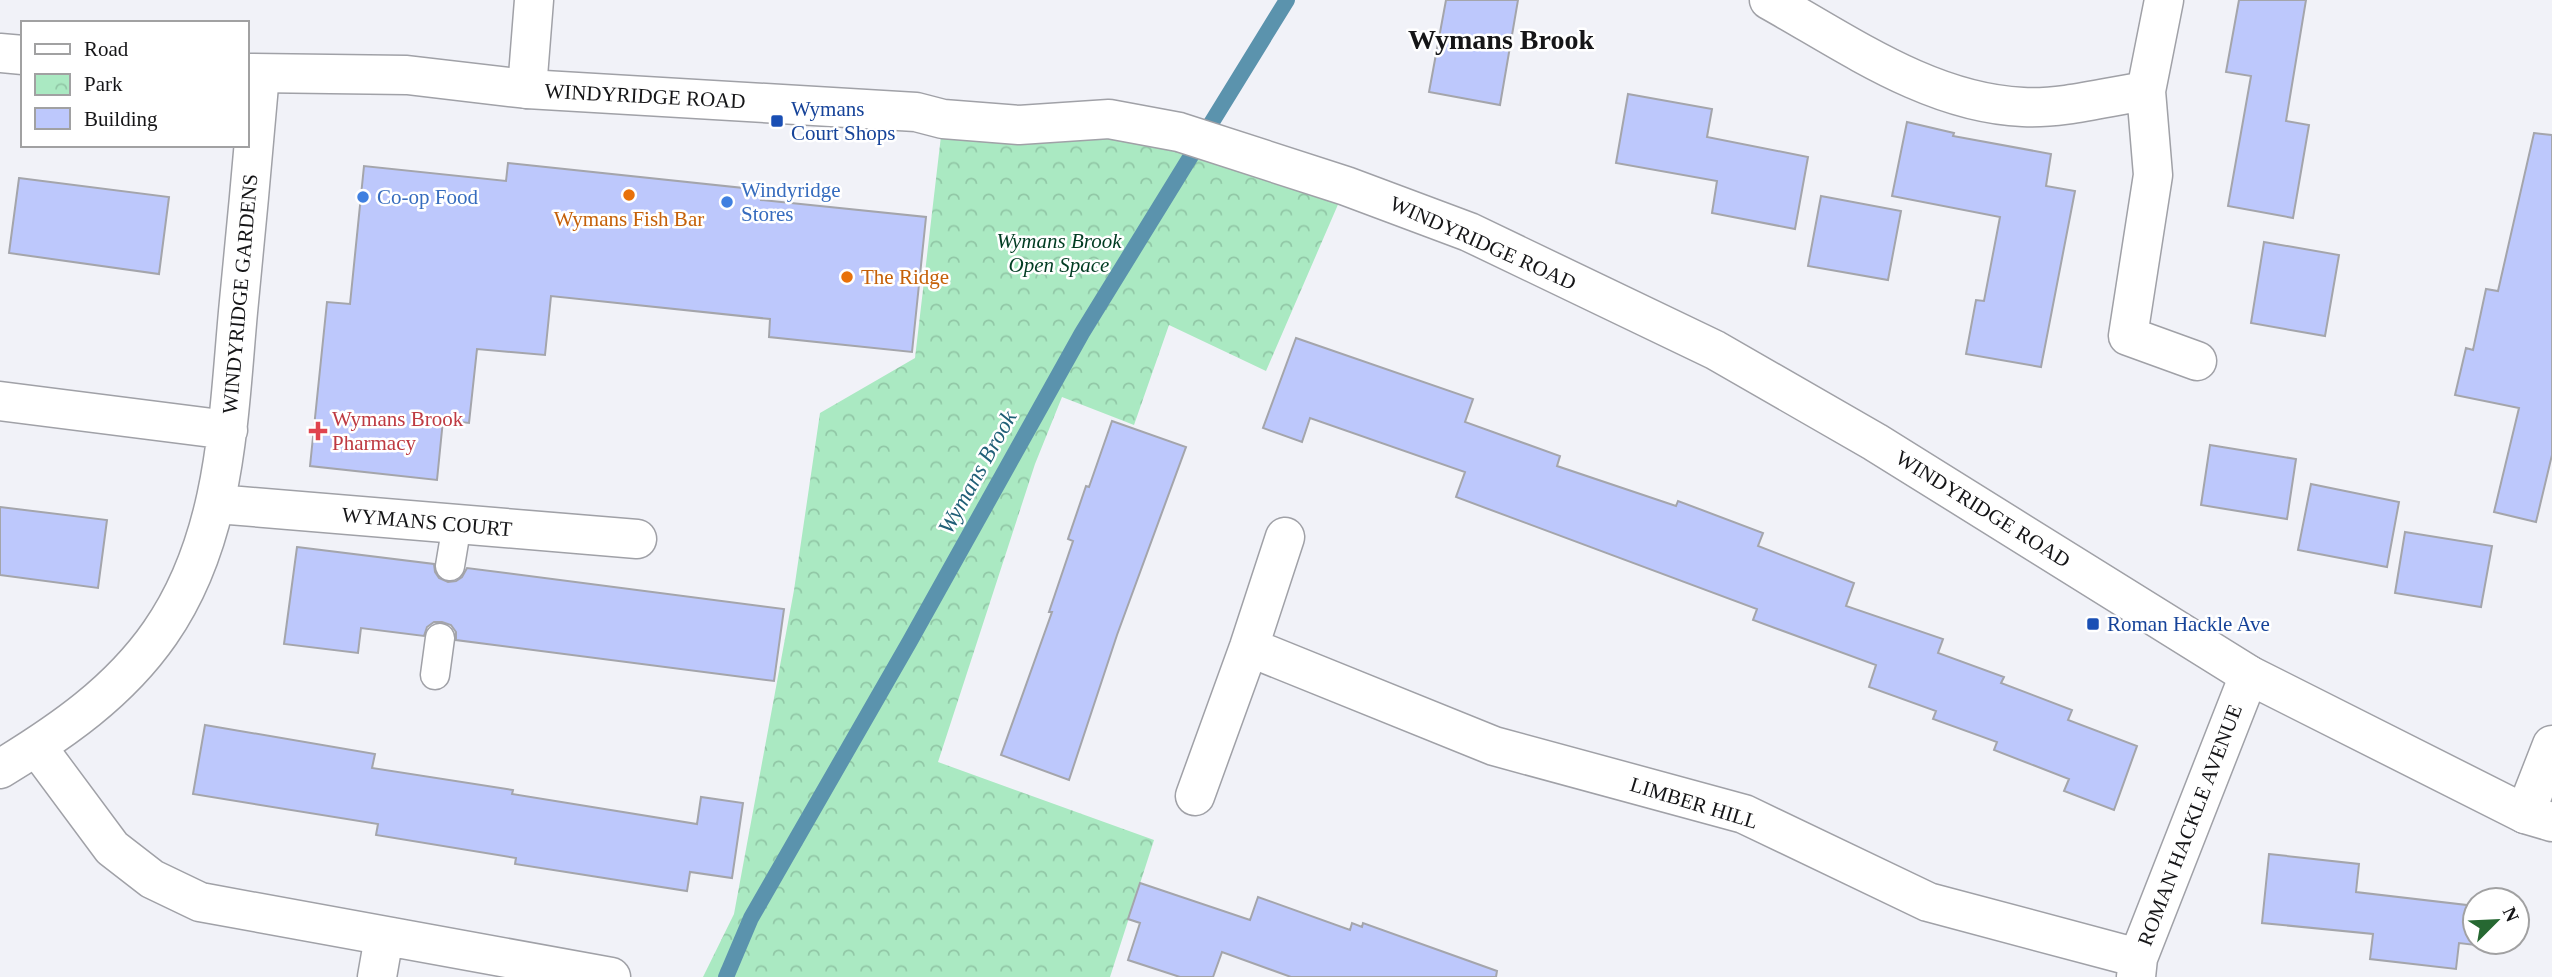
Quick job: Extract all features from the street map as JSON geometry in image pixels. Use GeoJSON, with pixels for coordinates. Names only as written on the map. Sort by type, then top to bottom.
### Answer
{"type":"FeatureCollection","features":[{"type":"Feature","properties":{"kind":"street"},"geometry":{"type":"LineString","coordinates":[[527,89],[534,0]]}},
{"type":"Feature","properties":{"kind":"street"},"geometry":{"type":"LineString","coordinates":[[1769,0],[1913,80],[1982,104],[2026,108],[2070,104],[2146,91]]}},
{"type":"Feature","properties":{"kind":"street"},"geometry":{"type":"LineString","coordinates":[[2164,0],[2146,91],[2153,175],[2128,335],[2197,361]]}},
{"type":"Feature","properties":{"kind":"street"},"geometry":{"type":"LineString","coordinates":[[0,53],[21,55]]}},
{"type":"Feature","properties":{"kind":"street","name":"WINDYRIDGE ROAD"},"geometry":{"type":"LineString","coordinates":[[253,73],[407,75],[527,89],[916,112],[943,119],[1019,125],[1109,118],[1179,132],[1346,186],[1469,232],[1714,350],[1875,442],[2249,675],[2538,818]]}},
{"type":"Feature","properties":{"kind":"street","name":"WINDYRIDGE GARDENS"},"geometry":{"type":"LineString","coordinates":[[248,144],[253,73]]}},
{"type":"Feature","properties":{"kind":"street","name":"WINDYRIDGE GARDENS"},"geometry":{"type":"LineString","coordinates":[[0,769],[37,747],[94,706],[130,671],[161,632],[188,584],[217,504],[228,430],[248,147]]}},
{"type":"Feature","properties":{"kind":"street","name":"WINDYRIDGE GARDENS"},"geometry":{"type":"LineString","coordinates":[[0,401],[228,430]]}},
{"type":"Feature","properties":{"kind":"street","name":"WYMANS COURT"},"geometry":{"type":"LineString","coordinates":[[217,504],[637,539]]}},
{"type":"Feature","properties":{"kind":"street"},"geometry":{"type":"LineString","coordinates":[[1195,796],[1249,647],[1284,537]]}},
{"type":"Feature","properties":{"kind":"street","name":"LIMBER HILL"},"geometry":{"type":"LineString","coordinates":[[1249,647],[1494,746],[1744,814],[1928,902],[2137,968]]}},
{"type":"Feature","properties":{"kind":"street","name":"ROMAN HACKLE AVENUE"},"geometry":{"type":"LineString","coordinates":[[2137,968],[2249,675]]}},
{"type":"Feature","properties":{"kind":"street"},"geometry":{"type":"LineString","coordinates":[[2538,818],[2552,745]]}},
{"type":"Feature","properties":{"kind":"street"},"geometry":{"type":"LineString","coordinates":[[37,747],[112,848],[131,865],[175,892],[200,902],[611,976]]}},
{"type":"Feature","properties":{"kind":"street"},"geometry":{"type":"LineString","coordinates":[[377,977],[384,937]]}},
{"type":"Feature","properties":{"kind":"lane"},"geometry":{"type":"LineString","coordinates":[[450,566],[457,524]]}},
{"type":"Feature","properties":{"kind":"lane"},"geometry":{"type":"LineString","coordinates":[[435,676],[440,638]]}},
{"type":"Feature","properties":{"kind":"green space","name":"Wymans Brook Open Space"},"geometry":{"type":"Polygon","coordinates":[[[943,119],[1109,119],[1346,186],[1266,371],[1169,325],[1134,425],[1062,397],[1035,464],[938,762],[1154,840],[1110,977],[703,977],[734,914],[794,590],[820,413],[915,358],[943,119]]]}},
{"type":"Feature","properties":{"kind":"building"},"geometry":{"type":"Polygon","coordinates":[[[1446,0],[1518,0],[1500,105],[1429,92],[1446,0]]]}},
{"type":"Feature","properties":{"kind":"building"},"geometry":{"type":"Polygon","coordinates":[[[2239,0],[2306,0],[2286,121],[2309,125],[2293,218],[2228,206],[2251,76],[2226,72],[2239,0]]]}},
{"type":"Feature","properties":{"kind":"building"},"geometry":{"type":"Polygon","coordinates":[[[1628,94],[1712,109],[1707,137],[1808,157],[1795,229],[1712,213],[1717,181],[1616,163],[1628,94]]]}},
{"type":"Feature","properties":{"kind":"building"},"geometry":{"type":"Polygon","coordinates":[[[1907,122],[1954,133],[1953,136],[2051,154],[2046,186],[2075,191],[2041,367],[1966,354],[1976,300],[1984,301],[2000,217],[1892,196],[1907,122]]]}},
{"type":"Feature","properties":{"kind":"building"},"geometry":{"type":"Polygon","coordinates":[[[2534,133],[2552,135],[2552,455],[2536,522],[2494,512],[2519,408],[2455,395],[2466,348],[2473,350],[2486,289],[2498,291],[2534,133]]]}},
{"type":"Feature","properties":{"kind":"building"},"geometry":{"type":"Polygon","coordinates":[[[508,163],[762,190],[761,200],[926,217],[912,352],[769,337],[770,319],[551,296],[545,355],[477,349],[469,423],[443,420],[437,480],[310,466],[327,302],[350,304],[364,166],[506,181],[508,163]]]}},
{"type":"Feature","properties":{"kind":"building"},"geometry":{"type":"Polygon","coordinates":[[[19,178],[169,197],[159,274],[9,253],[19,178]]]}},
{"type":"Feature","properties":{"kind":"building"},"geometry":{"type":"Polygon","coordinates":[[[1821,196],[1901,211],[1888,280],[1808,266],[1821,196]]]}},
{"type":"Feature","properties":{"kind":"building"},"geometry":{"type":"Polygon","coordinates":[[[2264,242],[2339,255],[2325,336],[2251,323],[2264,242]]]}},
{"type":"Feature","properties":{"kind":"building"},"geometry":{"type":"Polygon","coordinates":[[[1296,338],[1473,399],[1465,422],[1560,456],[1557,466],[1676,506],[1678,501],[1763,533],[1758,546],[1854,583],[1846,606],[1943,639],[1938,653],[2004,677],[2001,683],[2072,710],[2068,720],[2137,746],[2114,810],[2064,791],[2069,779],[1994,750],[1997,742],[1933,719],[1936,711],[1869,687],[1876,665],[1753,620],[1757,609],[1456,497],[1465,472],[1310,418],[1302,442],[1263,428],[1296,338]]]}},
{"type":"Feature","properties":{"kind":"building"},"geometry":{"type":"Polygon","coordinates":[[[1112,421],[1186,447],[1117,635],[1069,780],[1001,755],[1052,612],[1049,612],[1073,541],[1068,539],[1112,421]]]}},
{"type":"Feature","properties":{"kind":"building"},"geometry":{"type":"Polygon","coordinates":[[[2210,445],[2296,459],[2287,519],[2201,505],[2210,445]]]}},
{"type":"Feature","properties":{"kind":"building"},"geometry":{"type":"Polygon","coordinates":[[[2311,484],[2399,502],[2387,567],[2298,550],[2311,484]]]}},
{"type":"Feature","properties":{"kind":"building"},"geometry":{"type":"Polygon","coordinates":[[[0,507],[107,520],[98,588],[0,575],[0,507]]]}},
{"type":"Feature","properties":{"kind":"building"},"geometry":{"type":"Polygon","coordinates":[[[2405,532],[2492,546],[2481,607],[2395,593],[2405,532]]]}},
{"type":"Feature","properties":{"kind":"building"},"geometry":{"type":"Polygon","coordinates":[[[297,547],[434,564],[439,578],[448,582],[462,577],[467,568],[784,609],[774,681],[456,640],[456,632],[451,625],[442,622],[434,622],[427,627],[424,636],[361,628],[358,653],[284,644],[297,547]]]}},
{"type":"Feature","properties":{"kind":"building"},"geometry":{"type":"Polygon","coordinates":[[[205,725],[375,754],[372,768],[513,790],[512,794],[697,824],[701,797],[743,803],[732,878],[690,872],[687,891],[515,864],[516,858],[376,835],[378,824],[193,794],[205,725]]]}},
{"type":"Feature","properties":{"kind":"building"},"geometry":{"type":"Polygon","coordinates":[[[2269,854],[2359,864],[2356,892],[2461,904],[2461,943],[2456,969],[2370,959],[2373,934],[2262,923],[2269,854]]]}},
{"type":"Feature","properties":{"kind":"building"},"geometry":{"type":"Polygon","coordinates":[[[1140,883],[1250,920],[1258,897],[1350,930],[1352,923],[1362,927],[1363,923],[1497,971],[1496,977],[1291,977],[1222,952],[1213,977],[1180,977],[1128,960],[1140,923],[1128,919],[1140,883]]]}},
{"type":"Feature","properties":{"kind":"waterway","name":"Wymans Brook"},"geometry":{"type":"LineString","coordinates":[[726,977],[751,918],[1082,333],[1287,0]]}},
{"type":"Feature","properties":{"kind":"place","name":"Wymans Court Shops"},"geometry":{"type":"Point","coordinates":[777,121]}},
{"type":"Feature","properties":{"kind":"place","name":"Wymans Fish Bar"},"geometry":{"type":"Point","coordinates":[629,195]}},
{"type":"Feature","properties":{"kind":"place","name":"Co-op Food"},"geometry":{"type":"Point","coordinates":[363,197]}},
{"type":"Feature","properties":{"kind":"place","name":"Windyridge Stores"},"geometry":{"type":"Point","coordinates":[727,202]}},
{"type":"Feature","properties":{"kind":"place","name":"The Ridge"},"geometry":{"type":"Point","coordinates":[847,277]}},
{"type":"Feature","properties":{"kind":"place","name":"Wymans Brook Pharmacy"},"geometry":{"type":"Point","coordinates":[318,431]}},
{"type":"Feature","properties":{"kind":"place","name":"Roman Hackle Ave"},"geometry":{"type":"Point","coordinates":[2093,624]}},
{"type":"Feature","properties":{"kind":"district","name":"Wymans Brook"},"geometry":{"type":"Point","coordinates":[1501,39]}}]}
